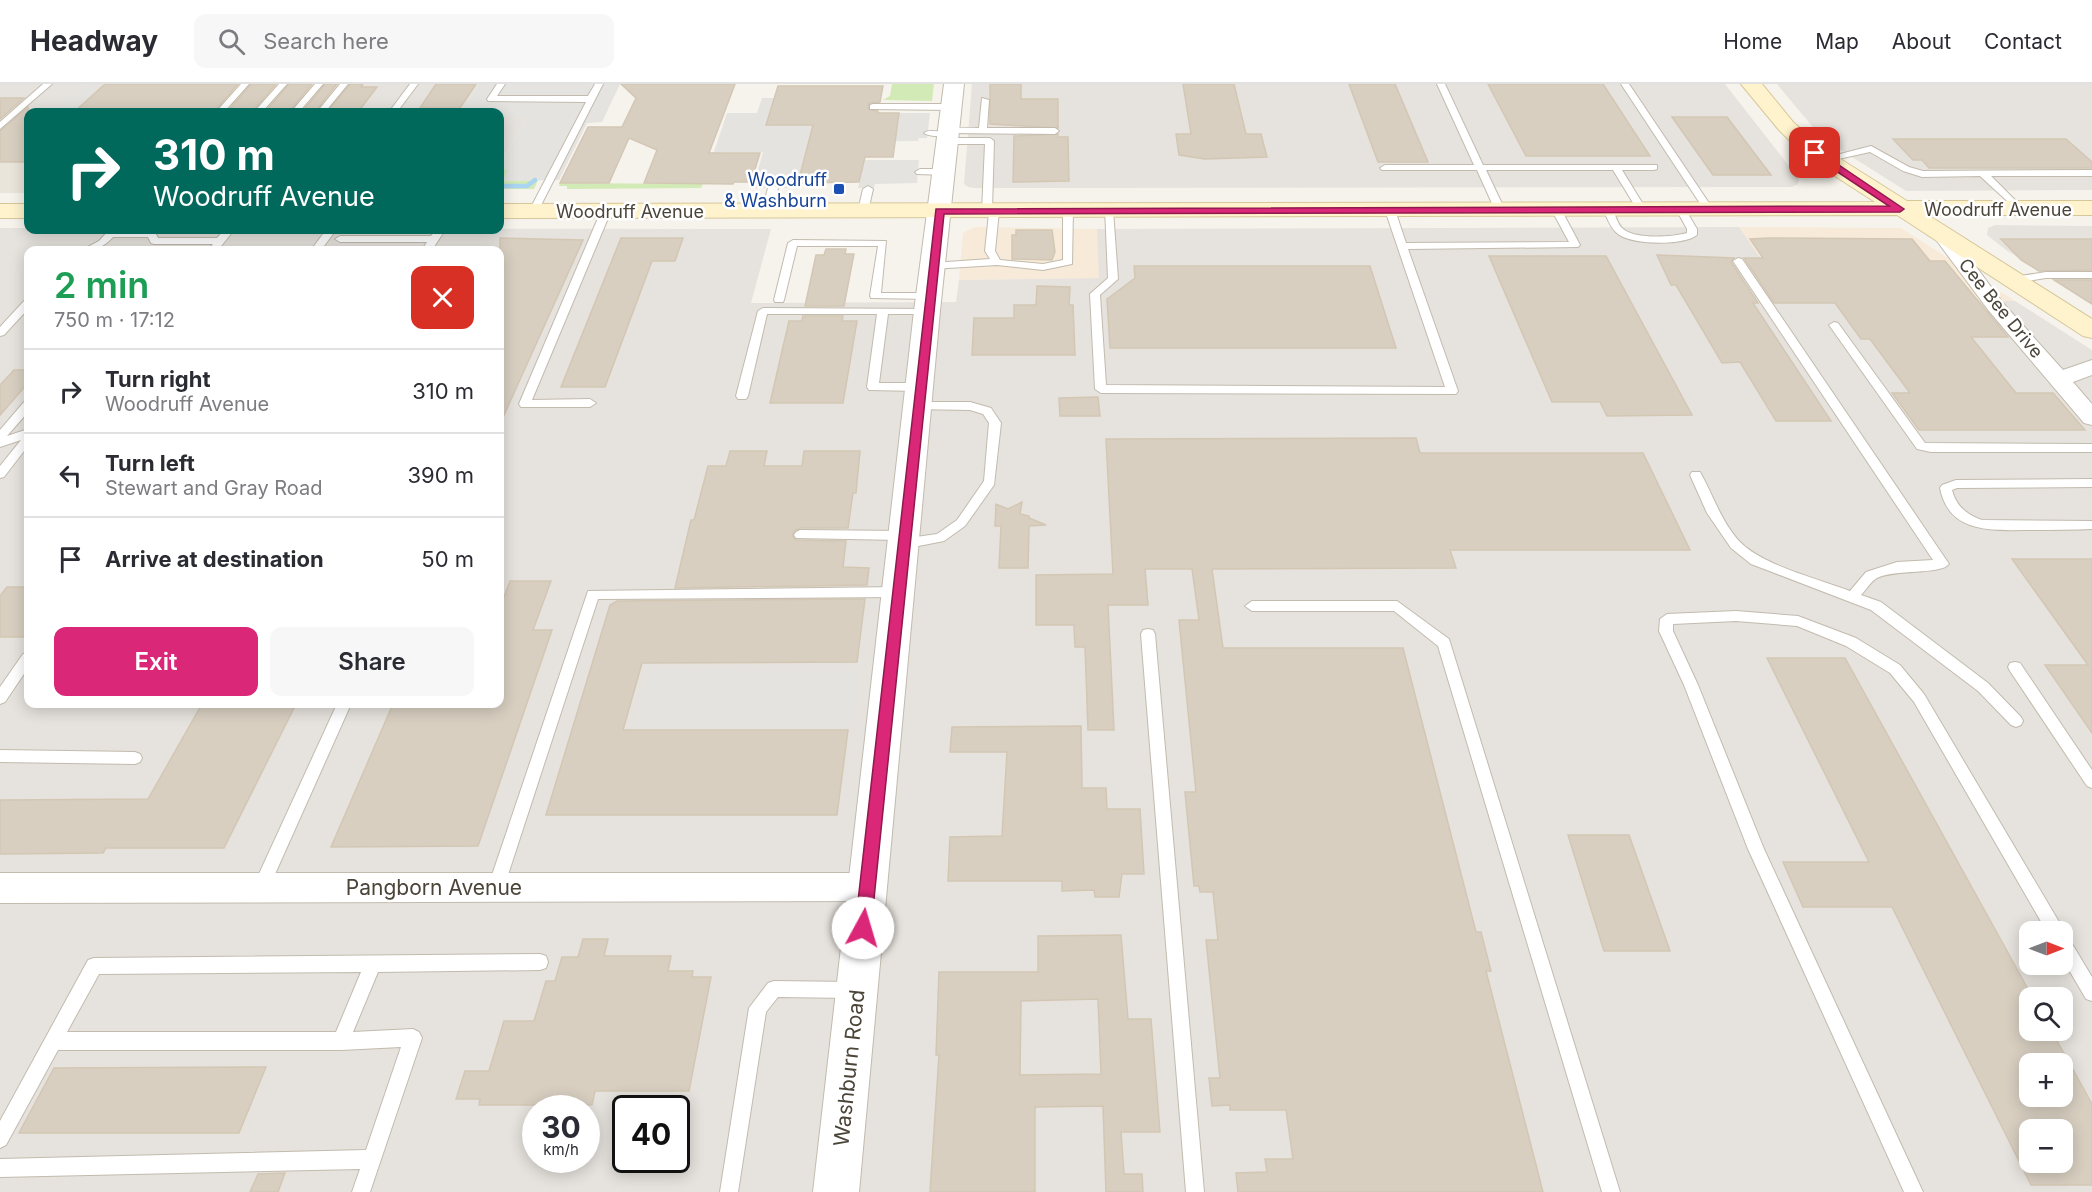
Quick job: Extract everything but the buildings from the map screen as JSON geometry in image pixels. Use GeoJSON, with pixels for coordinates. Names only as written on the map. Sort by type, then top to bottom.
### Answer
{"type":"FeatureCollection","features":[{"type":"Feature","properties":{"kind":"main road"},"geometry":{"type":"LineString","coordinates":[[1751,84],[1817,166],[1900,209],[2092,330]]}},
{"type":"Feature","properties":{"kind":"main road"},"geometry":{"type":"LineString","coordinates":[[1824,190],[1838,209]]}},
{"type":"Feature","properties":{"kind":"main road","name":"Woodruff Avenue"},"geometry":{"type":"LineString","coordinates":[[504,211],[766,211],[865,200],[939,211],[2092,208]]}},
{"type":"Feature","properties":{"kind":"street","name":"Washburn Road"},"geometry":{"type":"LineString","coordinates":[[836,1192],[903,540],[945,171],[944,135],[954,84]]}},
{"type":"Feature","properties":{"kind":"street","name":"Cee Bee Drive"},"geometry":{"type":"LineString","coordinates":[[1944,237],[1996,308],[2092,418]]}},
{"type":"Feature","properties":{"kind":"street","name":"Cee Bee Drive"},"geometry":{"type":"LineString","coordinates":[[2059,379],[2092,367]]}},
{"type":"Feature","properties":{"kind":"street","name":"Pangborn Avenue"},"geometry":{"type":"LineString","coordinates":[[0,888],[867,887]]}},
{"type":"Feature","properties":{"kind":"lane"},"geometry":{"type":"LineString","coordinates":[[0,126],[48,84]]}},
{"type":"Feature","properties":{"kind":"lane"},"geometry":{"type":"LineString","coordinates":[[224,108],[245,84]]}},
{"type":"Feature","properties":{"kind":"lane"},"geometry":{"type":"LineString","coordinates":[[262,108],[283,84]]}},
{"type":"Feature","properties":{"kind":"lane"},"geometry":{"type":"LineString","coordinates":[[298,108],[319,84]]}},
{"type":"Feature","properties":{"kind":"lane"},"geometry":{"type":"LineString","coordinates":[[324,108],[344,84]]}},
{"type":"Feature","properties":{"kind":"lane"},"geometry":{"type":"LineString","coordinates":[[396,108],[414,84]]}},
{"type":"Feature","properties":{"kind":"lane"},"geometry":{"type":"LineString","coordinates":[[501,84],[491,99],[591,99]]}},
{"type":"Feature","properties":{"kind":"lane"},"geometry":{"type":"LineString","coordinates":[[534,211],[599,84]]}},
{"type":"Feature","properties":{"kind":"lane"},"geometry":{"type":"LineString","coordinates":[[1442,84],[1500,210]]}},
{"type":"Feature","properties":{"kind":"lane"},"geometry":{"type":"LineString","coordinates":[[1625,84],[1708,209]]}},
{"type":"Feature","properties":{"kind":"lane"},"geometry":{"type":"LineString","coordinates":[[983,130],[985,100]]}},
{"type":"Feature","properties":{"kind":"lane"},"geometry":{"type":"LineString","coordinates":[[873,107],[951,107]]}},
{"type":"Feature","properties":{"kind":"lane"},"geometry":{"type":"LineString","coordinates":[[944,135],[983,130],[1055,131]]}},
{"type":"Feature","properties":{"kind":"lane"},"geometry":{"type":"LineString","coordinates":[[944,135],[990,141],[1004,138],[1005,130]]}},
{"type":"Feature","properties":{"kind":"lane"},"geometry":{"type":"LineString","coordinates":[[990,141],[990,251],[998,262]]}},
{"type":"Feature","properties":{"kind":"lane"},"geometry":{"type":"LineString","coordinates":[[1817,166],[1871,149],[1906,169],[1922,174],[2092,173]]}},
{"type":"Feature","properties":{"kind":"lane"},"geometry":{"type":"LineString","coordinates":[[1616,167],[1641,209]]}},
{"type":"Feature","properties":{"kind":"lane"},"geometry":{"type":"LineString","coordinates":[[1385,168],[1654,167]]}},
{"type":"Feature","properties":{"kind":"lane"},"geometry":{"type":"LineString","coordinates":[[920,171],[945,171]]}},
{"type":"Feature","properties":{"kind":"lane"},"geometry":{"type":"LineString","coordinates":[[1983,174],[2019,208]]}},
{"type":"Feature","properties":{"kind":"lane"},"geometry":{"type":"LineString","coordinates":[[766,211],[773,188]]}},
{"type":"Feature","properties":{"kind":"lane"},"geometry":{"type":"LineString","coordinates":[[1608,209],[1619,230],[1632,237],[1683,238],[1692,235],[1692,229],[1681,209]]}},
{"type":"Feature","properties":{"kind":"lane"},"geometry":{"type":"LineString","coordinates":[[742,396],[763,311],[883,311],[998,262],[1014,265],[1061,266],[1068,262],[1068,210]]}},
{"type":"Feature","properties":{"kind":"lane"},"geometry":{"type":"LineString","coordinates":[[1108,210],[1113,279],[1095,294],[1101,388],[1452,391],[1390,210]]}},
{"type":"Feature","properties":{"kind":"lane"},"geometry":{"type":"LineString","coordinates":[[1402,246],[1575,245],[1556,210]]}},
{"type":"Feature","properties":{"kind":"lane"},"geometry":{"type":"LineString","coordinates":[[590,404],[525,404],[606,211]]}},
{"type":"Feature","properties":{"kind":"lane"},"geometry":{"type":"LineString","coordinates":[[96,246],[110,234]]}},
{"type":"Feature","properties":{"kind":"lane"},"geometry":{"type":"LineString","coordinates":[[154,234],[154,242],[220,242]]}},
{"type":"Feature","properties":{"kind":"lane"},"geometry":{"type":"LineString","coordinates":[[216,246],[226,234]]}},
{"type":"Feature","properties":{"kind":"lane"},"geometry":{"type":"LineString","coordinates":[[430,246],[437,234]]}},
{"type":"Feature","properties":{"kind":"lane"},"geometry":{"type":"LineString","coordinates":[[340,239],[434,239]]}},
{"type":"Feature","properties":{"kind":"lane"},"geometry":{"type":"LineString","coordinates":[[779,300],[793,243],[883,243],[875,296],[930,291]]}},
{"type":"Feature","properties":{"kind":"lane"},"geometry":{"type":"LineString","coordinates":[[1738,261],[1943,564],[1897,567],[1871,575],[1852,597]]}},
{"type":"Feature","properties":{"kind":"lane"},"geometry":{"type":"LineString","coordinates":[[2013,280],[2046,275],[2092,275]]}},
{"type":"Feature","properties":{"kind":"lane"},"geometry":{"type":"LineString","coordinates":[[0,333],[24,307]]}},
{"type":"Feature","properties":{"kind":"lane"},"geometry":{"type":"LineString","coordinates":[[800,535],[903,540],[940,538],[961,523],[990,482],[995,423],[987,411],[873,387],[883,311]]}},
{"type":"Feature","properties":{"kind":"lane"},"geometry":{"type":"LineString","coordinates":[[1834,325],[1921,446],[1931,448],[2092,448]]}},
{"type":"Feature","properties":{"kind":"lane"},"geometry":{"type":"LineString","coordinates":[[0,437],[24,410]]}},
{"type":"Feature","properties":{"kind":"lane"},"geometry":{"type":"LineString","coordinates":[[0,443],[24,434]]}},
{"type":"Feature","properties":{"kind":"lane"},"geometry":{"type":"LineString","coordinates":[[0,474],[24,444]]}},
{"type":"Feature","properties":{"kind":"lane"},"geometry":{"type":"LineString","coordinates":[[1696,475],[1713,513],[1735,545],[1756,561],[1876,606],[1983,687],[2016,721]]}},
{"type":"Feature","properties":{"kind":"lane"},"geometry":{"type":"LineString","coordinates":[[2092,483],[1956,484],[1946,488],[1952,506],[1965,519],[1975,524],[1989,526],[2092,525]]}},
{"type":"Feature","properties":{"kind":"lane"},"geometry":{"type":"LineString","coordinates":[[496,886],[593,594],[898,592]]}},
{"type":"Feature","properties":{"kind":"lane"},"geometry":{"type":"LineString","coordinates":[[1252,606],[1397,606],[1444,643],[1611,1192]]}},
{"type":"Feature","properties":{"kind":"lane"},"geometry":{"type":"LineString","coordinates":[[1914,1192],[1756,849],[1691,685],[1666,631],[1667,619],[1737,616],[1798,621],[1851,642],[1895,669],[1919,698],[2050,921]]}},
{"type":"Feature","properties":{"kind":"lane"},"geometry":{"type":"LineString","coordinates":[[1148,633],[1195,1192]]}},
{"type":"Feature","properties":{"kind":"lane"},"geometry":{"type":"LineString","coordinates":[[0,698],[24,664]]}},
{"type":"Feature","properties":{"kind":"lane"},"geometry":{"type":"LineString","coordinates":[[2015,667],[2092,782]]}},
{"type":"Feature","properties":{"kind":"lane"},"geometry":{"type":"LineString","coordinates":[[261,887],[342,708]]}},
{"type":"Feature","properties":{"kind":"lane"},"geometry":{"type":"LineString","coordinates":[[0,756],[135,758]]}},
{"type":"Feature","properties":{"kind":"lane"},"geometry":{"type":"LineString","coordinates":[[2073,961],[2092,993]]}},
{"type":"Feature","properties":{"kind":"lane"},"geometry":{"type":"LineString","coordinates":[[0,1139],[94,966],[540,962]]}},
{"type":"Feature","properties":{"kind":"lane"},"geometry":{"type":"LineString","coordinates":[[341,1041],[373,964]]}},
{"type":"Feature","properties":{"kind":"lane"},"geometry":{"type":"LineString","coordinates":[[729,1192],[758,1008],[774,989],[857,990]]}},
{"type":"Feature","properties":{"kind":"lane"},"geometry":{"type":"LineString","coordinates":[[53,1041],[341,1041],[413,1038],[361,1192]]}},
{"type":"Feature","properties":{"kind":"lane"},"geometry":{"type":"LineString","coordinates":[[0,1168],[371,1159]]}},
{"type":"Feature","properties":{"kind":"shaded area"},"geometry":{"type":"Polygon","coordinates":[[[0,84],[87,84],[60,108],[24,108],[24,141],[0,162],[0,84]]]}},
{"type":"Feature","properties":{"kind":"shaded area"},"geometry":{"type":"Polygon","coordinates":[[[87,84],[104,84],[77,108],[60,108],[87,84]]]}},
{"type":"Feature","properties":{"kind":"shaded area"},"geometry":{"type":"Polygon","coordinates":[[[221,84],[351,84],[331,108],[198,108],[221,84]]]}},
{"type":"Feature","properties":{"kind":"shaded area"},"geometry":{"type":"Polygon","coordinates":[[[351,84],[479,84],[464,108],[331,108],[351,84]]]}},
{"type":"Feature","properties":{"kind":"shaded area"},"geometry":{"type":"Polygon","coordinates":[[[479,84],[620,84],[602,122],[587,123],[559,180],[504,181],[508,170],[504,170],[504,158],[527,117],[504,117],[504,108],[464,108],[479,84]]]}},
{"type":"Feature","properties":{"kind":"shaded area"},"geometry":{"type":"Polygon","coordinates":[[[972,84],[1725,84],[1799,179],[1798,184],[1792,187],[975,188],[964,184],[972,84]]]}},
{"type":"Feature","properties":{"kind":"shaded area"},"geometry":{"type":"Polygon","coordinates":[[[1777,84],[2092,84],[2092,190],[1906,191],[1822,138],[1777,84]]]}},
{"type":"Feature","properties":{"kind":"shaded area"},"geometry":{"type":"Polygon","coordinates":[[[762,98],[875,98],[872,113],[766,125],[898,125],[899,113],[930,113],[927,138],[919,138],[918,141],[809,142],[798,182],[802,183],[800,188],[753,188],[763,152],[721,152],[711,181],[703,184],[727,113],[757,113],[762,98]]]}},
{"type":"Feature","properties":{"kind":"shaded area"},"geometry":{"type":"Polygon","coordinates":[[[504,117],[527,117],[504,158],[504,117]]]}},
{"type":"Feature","properties":{"kind":"shaded area"},"geometry":{"type":"Polygon","coordinates":[[[24,141],[24,193],[0,193],[0,162],[24,141]]]}},
{"type":"Feature","properties":{"kind":"shaded area"},"geometry":{"type":"Polygon","coordinates":[[[865,160],[919,160],[917,183],[875,184],[874,188],[858,188],[865,160]]]}},
{"type":"Feature","properties":{"kind":"shaded area"},"geometry":{"type":"Polygon","coordinates":[[[1995,225],[2092,226],[2092,304],[2006,250],[1987,235],[1988,228],[1995,225]]]}},
{"type":"Feature","properties":{"kind":"shaded area"},"geometry":{"type":"Polygon","coordinates":[[[975,227],[1097,229],[1100,278],[959,280],[963,233],[975,227]]]}},
{"type":"Feature","properties":{"kind":"shaded area"},"geometry":{"type":"Polygon","coordinates":[[[1739,227],[1901,228],[2015,301],[1790,301],[1739,227]]]}},
{"type":"Feature","properties":{"kind":"shaded area"},"geometry":{"type":"Polygon","coordinates":[[[1739,227],[1790,301],[2015,301],[2092,350],[2092,1192],[0,1192],[0,228],[24,228],[24,234],[504,234],[504,229],[771,229],[751,303],[956,302],[959,280],[1099,278],[1097,229],[1739,227]]]}},
{"type":"Feature","properties":{"kind":"shaded area"},"geometry":{"type":"Polygon","coordinates":[[[650,669],[859,670],[852,726],[635,726],[650,669]]]}},
{"type":"Feature","properties":{"kind":"green space"},"geometry":{"type":"Polygon","coordinates":[[[892,84],[934,84],[932,101],[883,100],[890,96],[892,84]]]}},
{"type":"Feature","properties":{"kind":"green space"},"geometry":{"type":"Polygon","coordinates":[[[504,169],[509,169],[504,179],[504,169]]]}},
{"type":"Feature","properties":{"kind":"green space"},"geometry":{"type":"Polygon","coordinates":[[[538,180],[534,189],[504,189],[504,181],[538,180]]]}},
{"type":"Feature","properties":{"kind":"green space"},"geometry":{"type":"Polygon","coordinates":[[[560,183],[703,184],[701,188],[567,189],[567,186],[559,186],[560,183]]]}},
{"type":"Feature","properties":{"kind":"waterway"},"geometry":{"type":"LineString","coordinates":[[504,186],[527,186],[535,180]]}},
{"type":"Feature","properties":{"kind":"place","name":"Woodruff & Washburn"},"geometry":{"type":"Point","coordinates":[839,189]}},
{"type":"Feature","properties":{"kind":"route"},"geometry":{"type":"LineString","coordinates":[[863,928],[939,211],[1900,209],[1815,153]]}}]}
